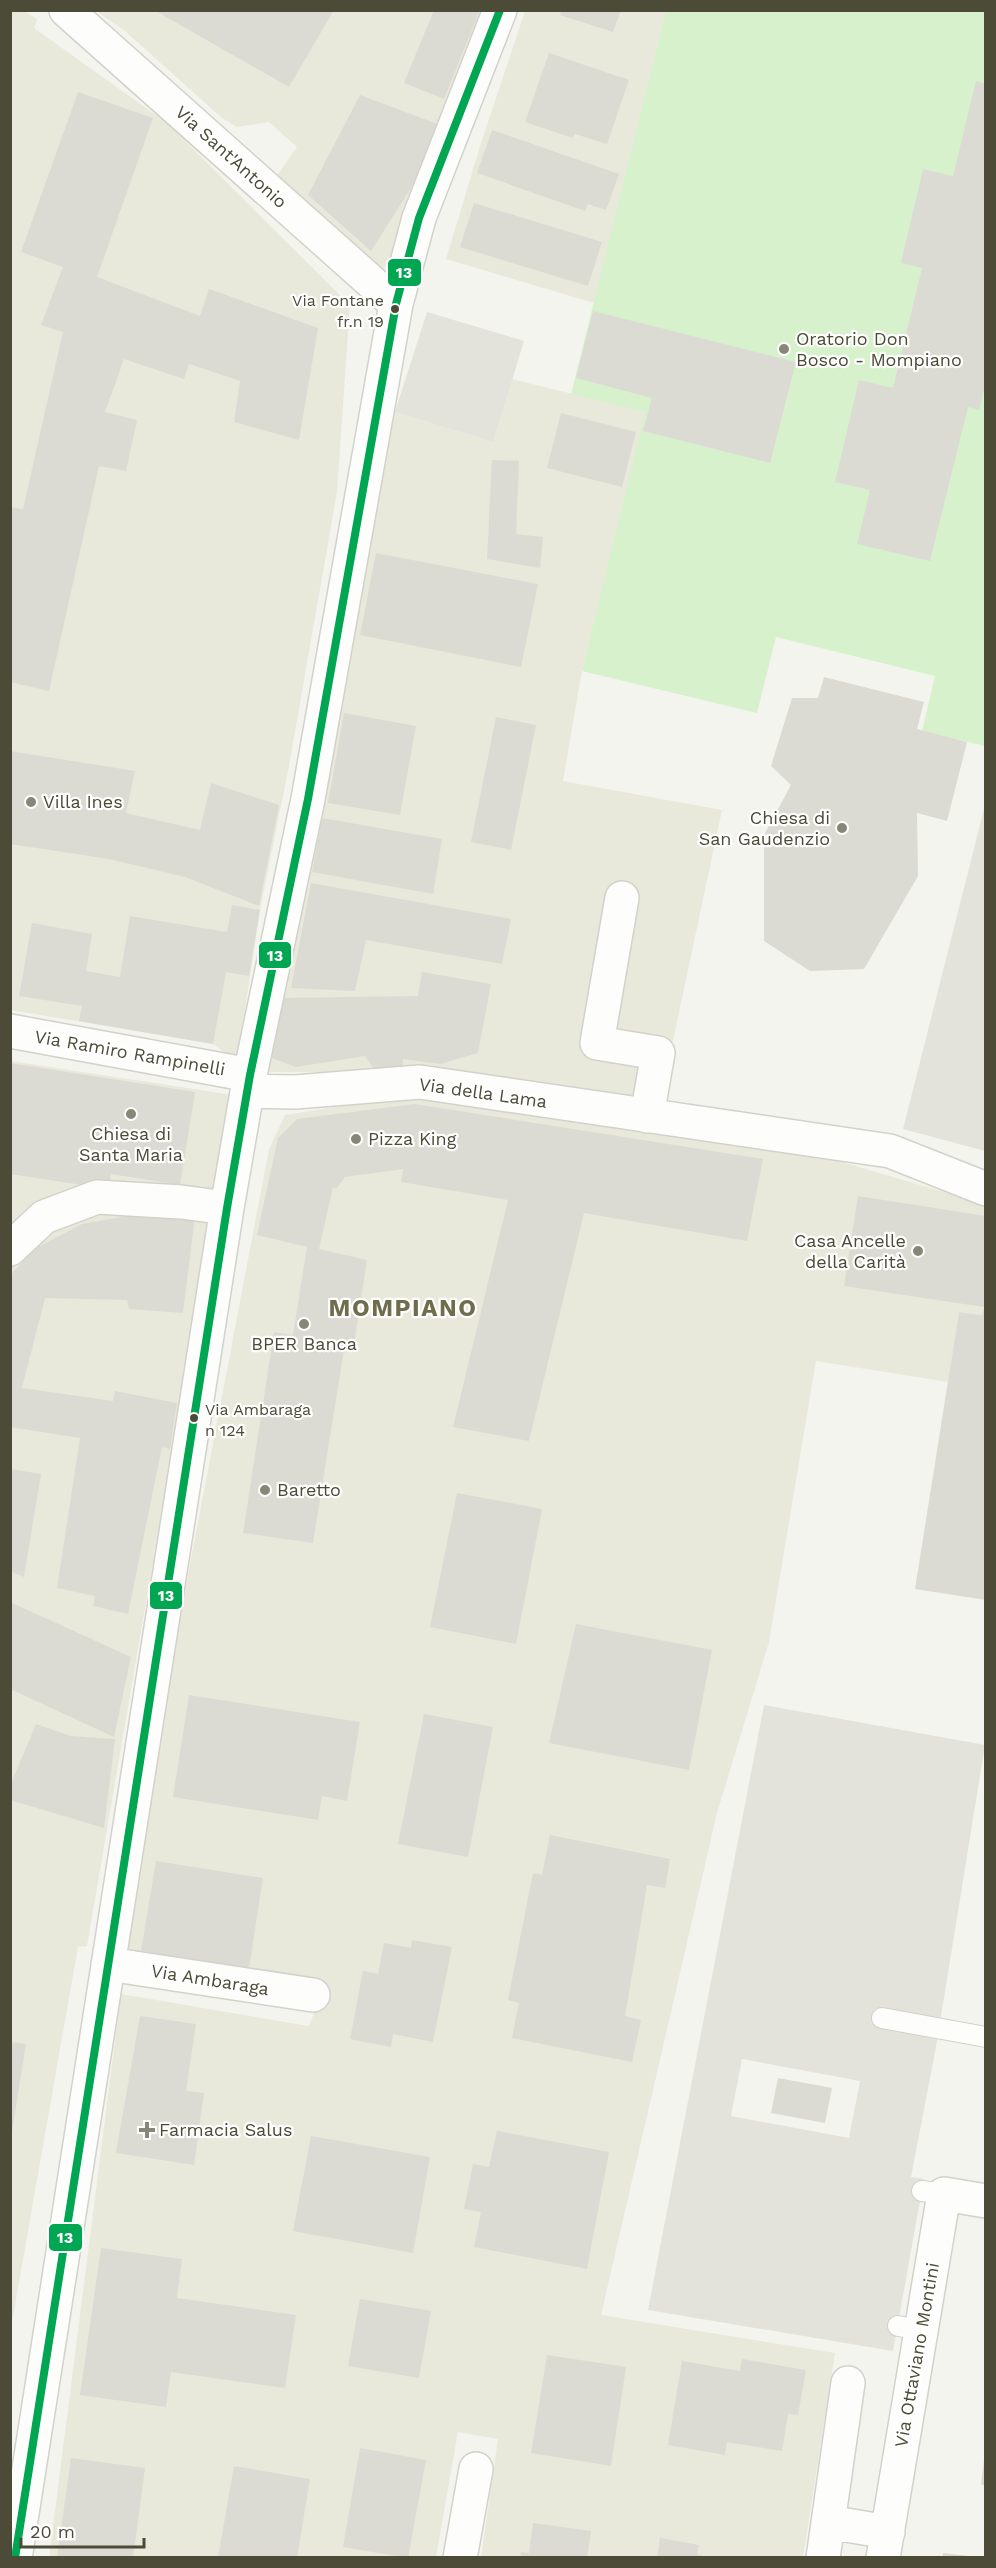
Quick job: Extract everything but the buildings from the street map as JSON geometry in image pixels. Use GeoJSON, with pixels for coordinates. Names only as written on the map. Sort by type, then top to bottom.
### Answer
{"type":"FeatureCollection","features":[{"type":"Feature","properties":{"kind":"street","name":"Via Sant'Antonio"},"geometry":{"type":"LineString","coordinates":[[66,10],[396,304]]}},
{"type":"Feature","properties":{"kind":"street"},"geometry":{"type":"LineString","coordinates":[[15,2558],[226,1209],[248,1083],[308,799],[396,304],[419,218],[500,10]]}},
{"type":"Feature","properties":{"kind":"street"},"geometry":{"type":"LineString","coordinates":[[622,898],[597,1043],[658,1053],[647,1116]]}},
{"type":"Feature","properties":{"kind":"street","name":"Via Ramiro Rampinelli"},"geometry":{"type":"LineString","coordinates":[[10,1031],[248,1083]]}},
{"type":"Feature","properties":{"kind":"street","name":"Via della Lama"},"geometry":{"type":"LineString","coordinates":[[248,1083],[295,1092],[420,1082],[890,1151],[986,1189]]}},
{"type":"Feature","properties":{"kind":"street"},"geometry":{"type":"LineString","coordinates":[[10,1249],[44,1217],[97,1197],[181,1202],[226,1209]]}},
{"type":"Feature","properties":{"kind":"street","name":"Via Ambaraga"},"geometry":{"type":"LineString","coordinates":[[108,1964],[313,1995]]}},
{"type":"Feature","properties":{"kind":"street","name":"Via Ottaviano Montini"},"geometry":{"type":"LineString","coordinates":[[886,2545],[910,2328],[933,2193],[986,2201]]}},
{"type":"Feature","properties":{"kind":"street"},"geometry":{"type":"LineString","coordinates":[[823,2558],[848,2383]]}},
{"type":"Feature","properties":{"kind":"street"},"geometry":{"type":"LineString","coordinates":[[460,2558],[476,2469]]}},
{"type":"Feature","properties":{"kind":"street"},"geometry":{"type":"LineString","coordinates":[[828,2522],[886,2545]]}},
{"type":"Feature","properties":{"kind":"lane"},"geometry":{"type":"LineString","coordinates":[[882,2018],[986,2037]]}},
{"type":"Feature","properties":{"kind":"shaded area"},"geometry":{"type":"Polygon","coordinates":[[[10,11],[24,11],[37,19],[34,28],[167,123],[350,305],[337,492],[289,766],[260,910],[237,1062],[213,1044],[11,1010],[10,11]]]}},
{"type":"Feature","properties":{"kind":"shaded area"},"geometry":{"type":"Polygon","coordinates":[[[96,11],[491,11],[447,144],[383,271],[276,177],[297,147],[269,122],[237,127],[222,118],[125,31],[96,11]]]}},
{"type":"Feature","properties":{"kind":"shaded area"},"geometry":{"type":"Polygon","coordinates":[[[525,11],[666,11],[594,303],[446,259],[482,140],[525,11]]]}},
{"type":"Feature","properties":{"kind":"shaded area"},"geometry":{"type":"Polygon","coordinates":[[[427,312],[524,341],[493,442],[395,412],[427,312]]]}},
{"type":"Feature","properties":{"kind":"shaded area"},"geometry":{"type":"Polygon","coordinates":[[[512,379],[646,412],[582,671],[563,781],[722,810],[658,1111],[376,1072],[266,1072],[395,412],[493,442],[512,379]]]}},
{"type":"Feature","properties":{"kind":"shaded area"},"geometry":{"type":"Polygon","coordinates":[[[985,805],[986,1150],[985,1151],[903,1129],[985,805]]]}},
{"type":"Feature","properties":{"kind":"shaded area"},"geometry":{"type":"Polygon","coordinates":[[[11,1061],[233,1095],[87,1946],[78,1947],[11,2328],[11,1061]]]}},
{"type":"Feature","properties":{"kind":"shaded area"},"geometry":{"type":"Polygon","coordinates":[[[418,1094],[798,1149],[985,1204],[986,1294],[982,1315],[959,1312],[948,1382],[816,1361],[769,1642],[717,1813],[601,2315],[835,2353],[803,2557],[481,2557],[498,2439],[458,2432],[436,2557],[49,2558],[121,1994],[309,2026],[323,1990],[116,1954],[269,1149],[285,1115],[418,1094]]]}},
{"type":"Feature","properties":{"kind":"shaded area"},"geometry":{"type":"Polygon","coordinates":[[[764,1705],[985,1745],[936,2047],[911,2177],[924,2179],[893,2351],[648,2310],[764,1705]],[[742,2059],[731,2116],[849,2138],[860,2081],[742,2059]]]}},
{"type":"Feature","properties":{"kind":"green space","name":"Oratorio Don Bosco - Mompiano"},"geometry":{"type":"Polygon","coordinates":[[[666,11],[985,11],[985,746],[922,731],[935,676],[776,637],[757,713],[582,671],[645,412],[571,394],[666,11]]]}},
{"type":"Feature","properties":{"kind":"transit line","name":"13"},"geometry":{"type":"LineString","coordinates":[[15,2558],[227,1208],[250,1075],[308,799],[396,304],[419,218],[500,10]]}},
{"type":"Feature","properties":{"kind":"place","name":"Via Fontane fr.n 19"},"geometry":{"type":"Point","coordinates":[395,309]}},
{"type":"Feature","properties":{"kind":"place","name":"Oratorio Don Bosco - Mompiano"},"geometry":{"type":"Point","coordinates":[784,349]}},
{"type":"Feature","properties":{"kind":"place","name":"Villa Ines"},"geometry":{"type":"Point","coordinates":[31,802]}},
{"type":"Feature","properties":{"kind":"place","name":"Chiesa di San Gaudenzio"},"geometry":{"type":"Point","coordinates":[842,828]}},
{"type":"Feature","properties":{"kind":"place","name":"Chiesa di Santa Maria"},"geometry":{"type":"Point","coordinates":[131,1114]}},
{"type":"Feature","properties":{"kind":"place","name":"Pizza King"},"geometry":{"type":"Point","coordinates":[356,1139]}},
{"type":"Feature","properties":{"kind":"place","name":"Casa Ancelle della Carità"},"geometry":{"type":"Point","coordinates":[918,1251]}},
{"type":"Feature","properties":{"kind":"place","name":"BPER Banca"},"geometry":{"type":"Point","coordinates":[304,1324]}},
{"type":"Feature","properties":{"kind":"place","name":"Via Ambaraga n 124"},"geometry":{"type":"Point","coordinates":[194,1418]}},
{"type":"Feature","properties":{"kind":"place","name":"Baretto"},"geometry":{"type":"Point","coordinates":[265,1490]}},
{"type":"Feature","properties":{"kind":"place","name":"Farmacia Salus"},"geometry":{"type":"Point","coordinates":[147,2130]}},
{"type":"Feature","properties":{"kind":"district","name":"MOMPIANO"},"geometry":{"type":"Point","coordinates":[403,1308]}}]}
